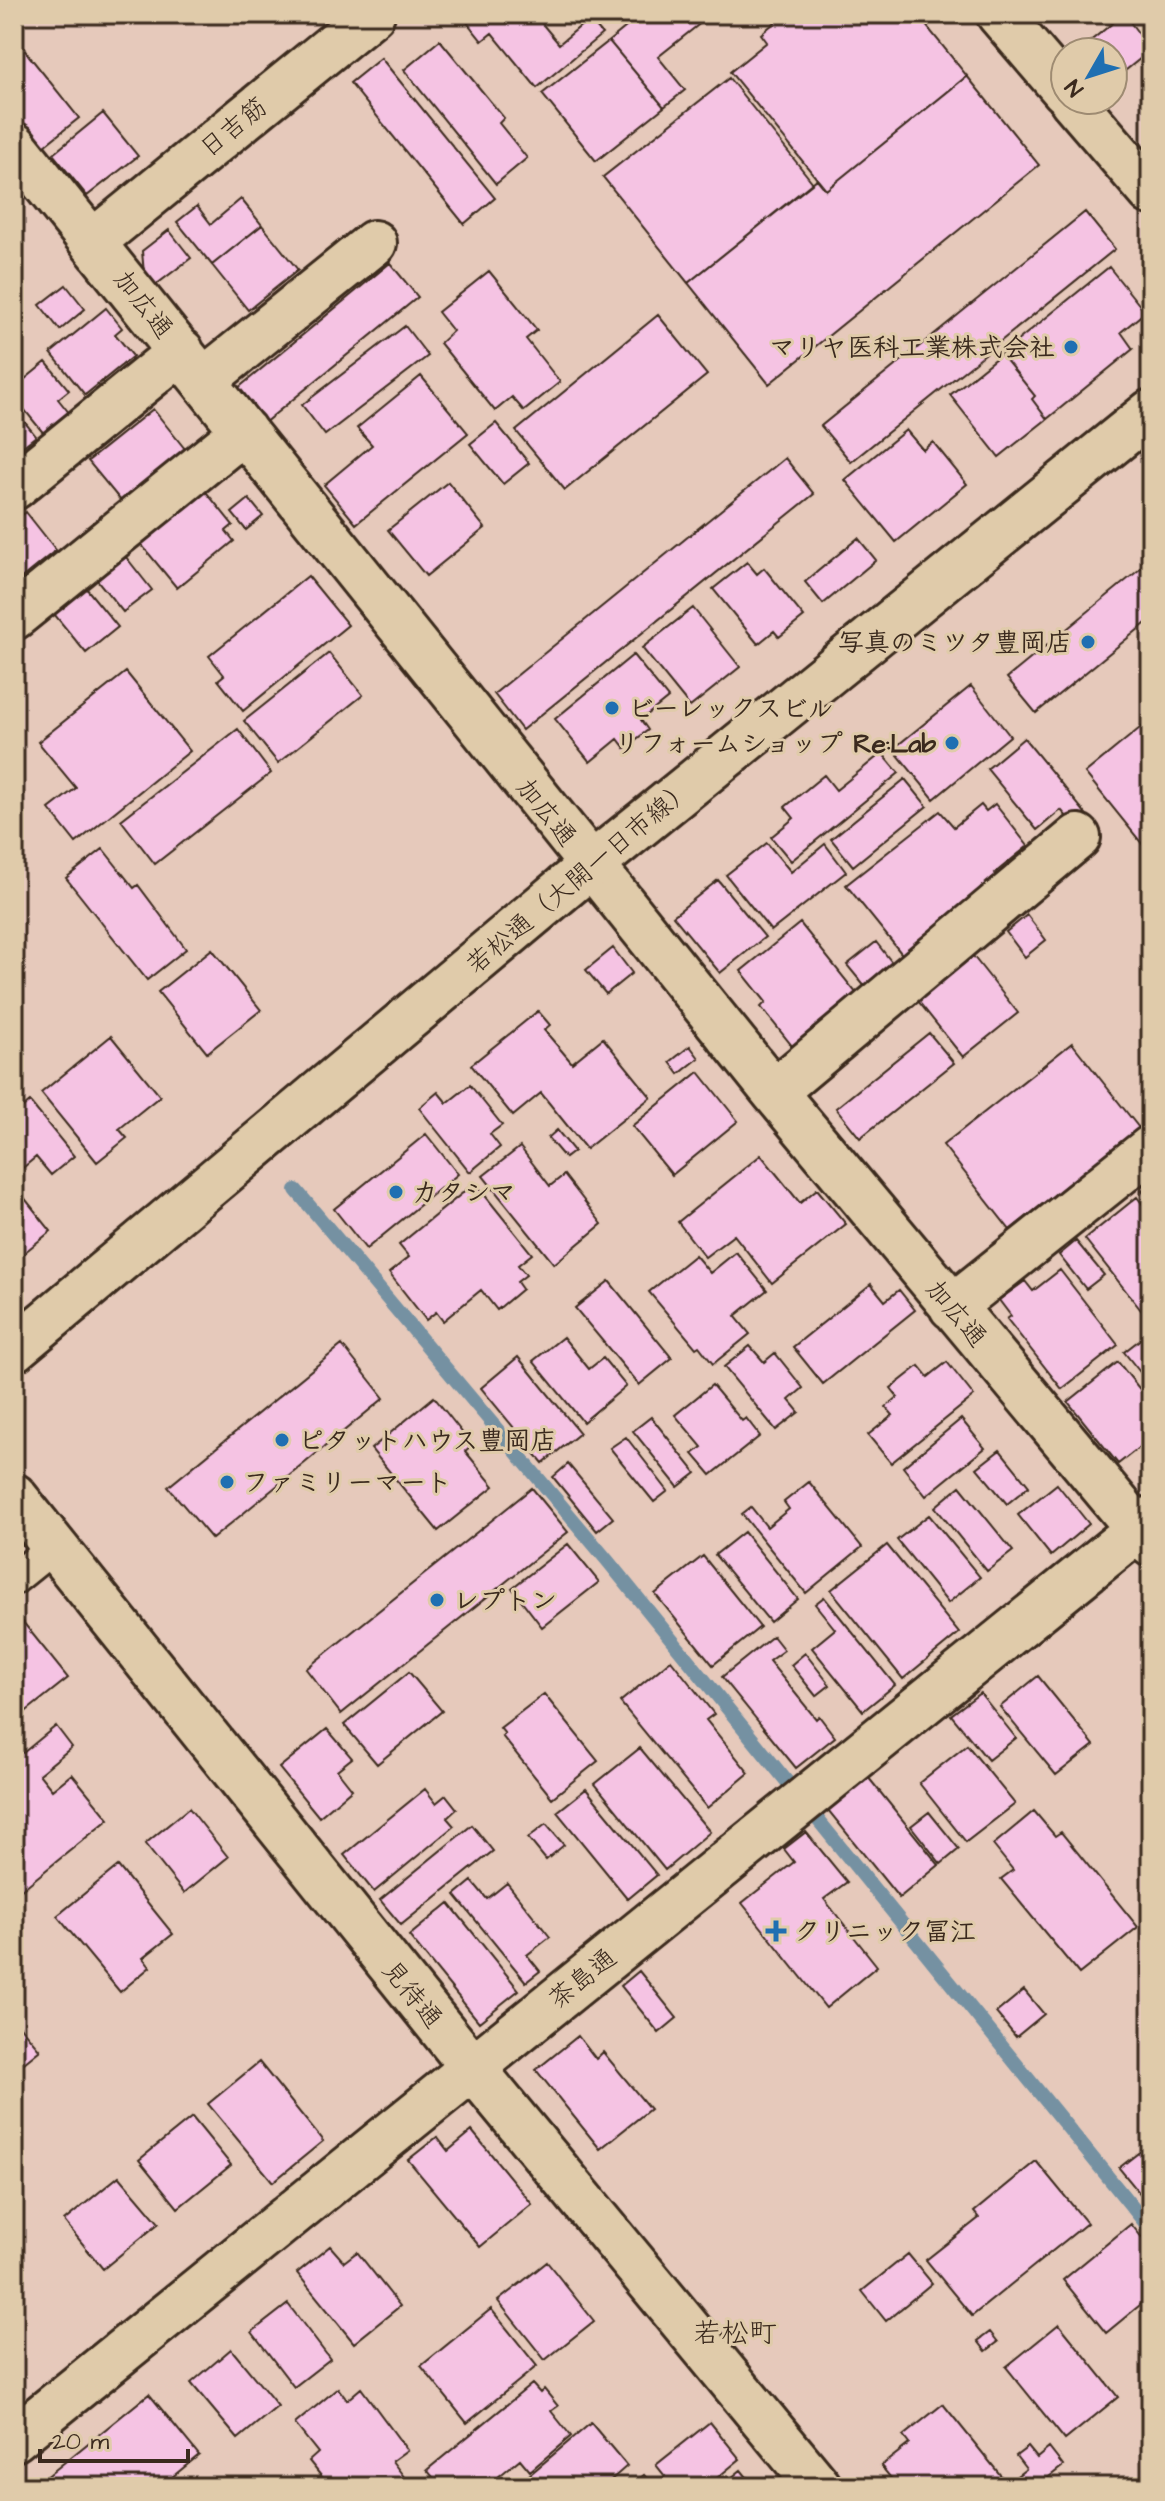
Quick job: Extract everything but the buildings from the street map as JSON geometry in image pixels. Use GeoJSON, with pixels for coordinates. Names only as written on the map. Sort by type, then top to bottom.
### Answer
{"type":"FeatureCollection","features":[{"type":"Feature","properties":{"kind":"street","name":"日吉筋"},"geometry":{"type":"LineString","coordinates":[[94,241],[372,14]]}},
{"type":"Feature","properties":{"kind":"street"},"geometry":{"type":"LineString","coordinates":[[999,14],[1049,72]]}},
{"type":"Feature","properties":{"kind":"street"},"geometry":{"type":"LineString","coordinates":[[1086,116],[1151,192]]}},
{"type":"Feature","properties":{"kind":"street","name":"加広通"},"geometry":{"type":"LineString","coordinates":[[14,145],[774,1092],[952,1307],[1147,1530]]}},
{"type":"Feature","properties":{"kind":"street"},"geometry":{"type":"LineString","coordinates":[[14,487],[374,243]]}},
{"type":"Feature","properties":{"kind":"street","name":"若松通（大開一日市線）"},"geometry":{"type":"LineString","coordinates":[[14,1349],[590,866],[1151,412]]}},
{"type":"Feature","properties":{"kind":"street"},"geometry":{"type":"LineString","coordinates":[[14,617],[244,431]]}},
{"type":"Feature","properties":{"kind":"street"},"geometry":{"type":"LineString","coordinates":[[774,1092],[1078,837]]}},
{"type":"Feature","properties":{"kind":"street"},"geometry":{"type":"LineString","coordinates":[[952,1307],[1151,1148]]}},
{"type":"Feature","properties":{"kind":"street","name":"見待通"},"geometry":{"type":"LineString","coordinates":[[14,1496],[812,2485]]}},
{"type":"Feature","properties":{"kind":"street","name":"茶島通"},"geometry":{"type":"LineString","coordinates":[[14,2439],[472,2067],[1147,1530]]}},
{"type":"Feature","properties":{"kind":"lane"},"geometry":{"type":"LineString","coordinates":[[14,1579],[55,1546]]}},
{"type":"Feature","properties":{"kind":"waterway"},"geometry":{"type":"LineString","coordinates":[[296,1190],[607,1560],[1151,2230]]}},
{"type":"Feature","properties":{"kind":"place","name":"マリヤ医科工業株式会社"},"geometry":{"type":"Point","coordinates":[1071,347]}},
{"type":"Feature","properties":{"kind":"place","name":"写真のミツタ豊岡店"},"geometry":{"type":"Point","coordinates":[1088,642]}},
{"type":"Feature","properties":{"kind":"place","name":"ビーレックスビル"},"geometry":{"type":"Point","coordinates":[612,708]}},
{"type":"Feature","properties":{"kind":"place","name":"リフォームショップ Re:Lab"},"geometry":{"type":"Point","coordinates":[952,743]}},
{"type":"Feature","properties":{"kind":"place","name":"カタシマ"},"geometry":{"type":"Point","coordinates":[396,1192]}},
{"type":"Feature","properties":{"kind":"place","name":"ピタットハウス豊岡店"},"geometry":{"type":"Point","coordinates":[282,1440]}},
{"type":"Feature","properties":{"kind":"place","name":"ファミリーマート"},"geometry":{"type":"Point","coordinates":[227,1482]}},
{"type":"Feature","properties":{"kind":"place","name":"レプトン"},"geometry":{"type":"Point","coordinates":[437,1600]}},
{"type":"Feature","properties":{"kind":"place","name":"クリニック冨江"},"geometry":{"type":"Point","coordinates":[776,1931]}},
{"type":"Feature","properties":{"kind":"district","name":"若松町"},"geometry":{"type":"Point","coordinates":[735,2332]}}]}
